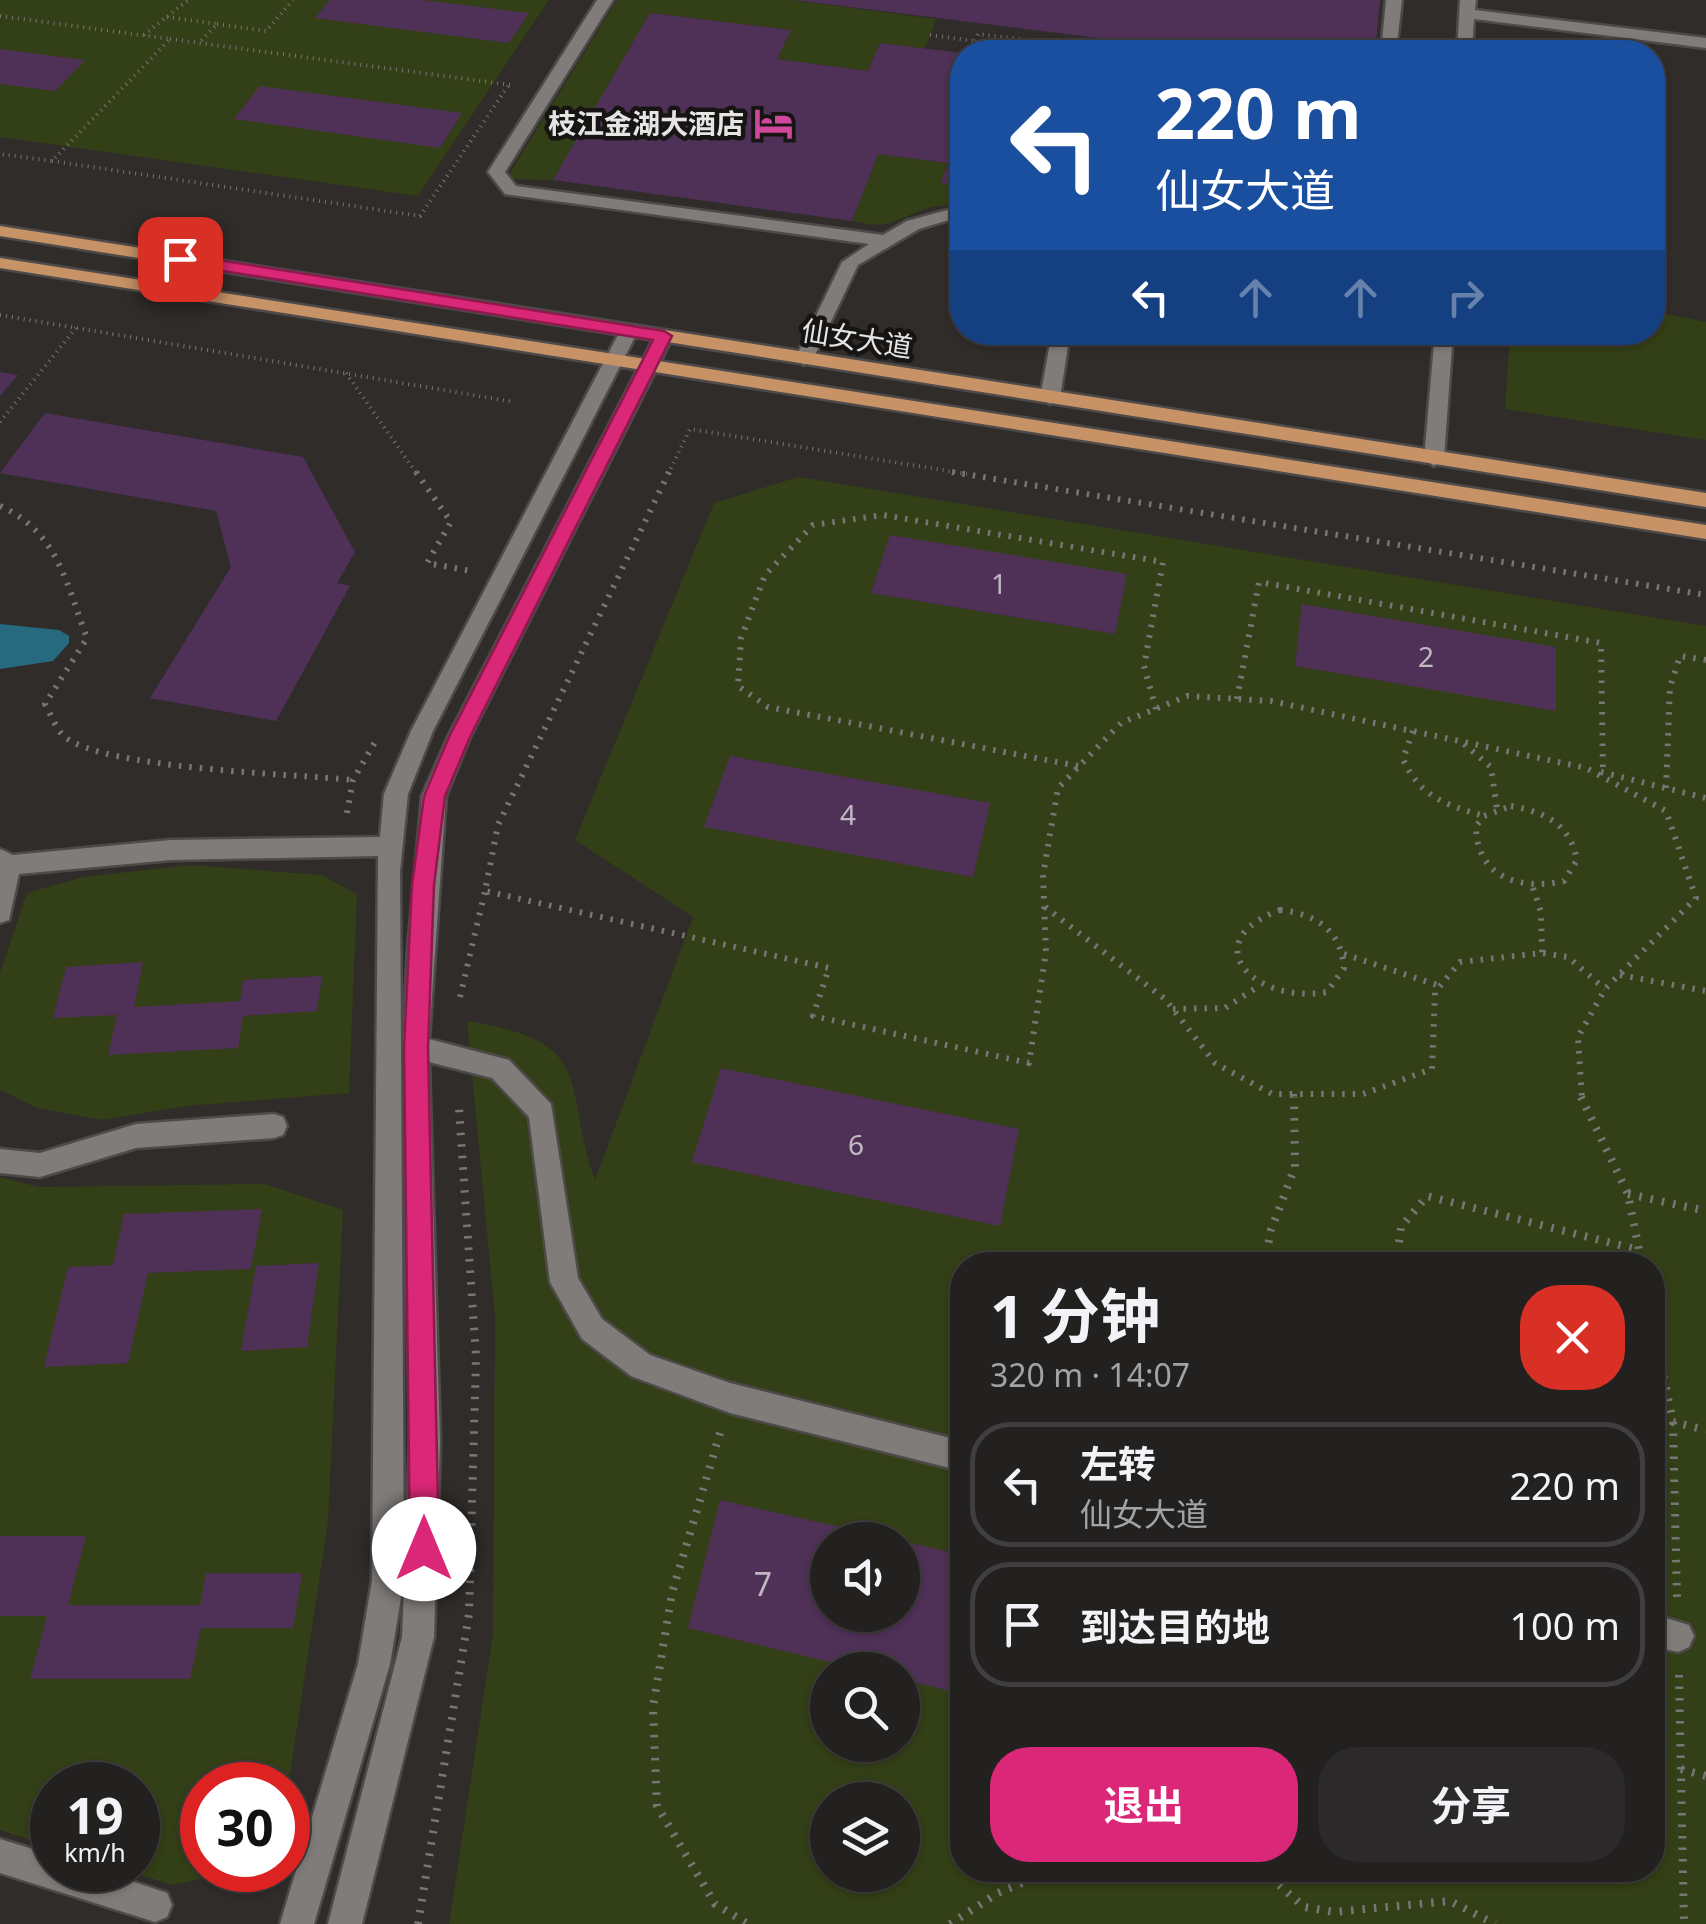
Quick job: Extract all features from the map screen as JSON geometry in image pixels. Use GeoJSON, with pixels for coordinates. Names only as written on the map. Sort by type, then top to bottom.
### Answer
{"type":"FeatureCollection","features":[{"type":"Feature","properties":{"kind":"main road","name":"仙女大道"},"geometry":{"type":"LineString","coordinates":[[0,230],[1706,500]]}},
{"type":"Feature","properties":{"kind":"main road","name":"仙女大道"},"geometry":{"type":"LineString","coordinates":[[0,263],[1706,532]]}},
{"type":"Feature","properties":{"kind":"street"},"geometry":{"type":"LineString","coordinates":[[605,0],[496,172],[511,190],[887,241]]}},
{"type":"Feature","properties":{"kind":"street"},"geometry":{"type":"LineString","coordinates":[[1391,40],[1394,0]]}},
{"type":"Feature","properties":{"kind":"street"},"geometry":{"type":"LineString","coordinates":[[1465,40],[1467,7],[1706,43]]}},
{"type":"Feature","properties":{"kind":"street"},"geometry":{"type":"LineString","coordinates":[[804,359],[851,262],[913,225],[950,214]]}},
{"type":"Feature","properties":{"kind":"street"},"geometry":{"type":"LineString","coordinates":[[297,1924],[374,1664],[387,1592],[391,1518],[386,1039],[390,846],[396,794],[422,731],[629,330]]}},
{"type":"Feature","properties":{"kind":"street"},"geometry":{"type":"LineString","coordinates":[[345,1924],[418,1637],[425,1441],[416,1048],[423,885],[434,796],[459,737],[664,336]]}},
{"type":"Feature","properties":{"kind":"street"},"geometry":{"type":"LineString","coordinates":[[1050,398],[1059,345]]}},
{"type":"Feature","properties":{"kind":"street"},"geometry":{"type":"LineString","coordinates":[[1434,459],[1443,345]]}},
{"type":"Feature","properties":{"kind":"street"},"geometry":{"type":"LineString","coordinates":[[0,914],[3,864],[171,850],[390,846]]}},
{"type":"Feature","properties":{"kind":"street"},"geometry":{"type":"LineString","coordinates":[[416,1048],[500,1068],[542,1112],[564,1282],[592,1329],[641,1366],[730,1398],[950,1453]]}},
{"type":"Feature","properties":{"kind":"street"},"geometry":{"type":"LineString","coordinates":[[0,1161],[40,1165],[136,1136],[274,1126]]}},
{"type":"Feature","properties":{"kind":"street"},"geometry":{"type":"LineString","coordinates":[[0,1856],[155,1905]]}},
{"type":"Feature","properties":{"kind":"path"},"geometry":{"type":"LineString","coordinates":[[144,35],[188,0]]}},
{"type":"Feature","properties":{"kind":"path"},"geometry":{"type":"LineString","coordinates":[[167,17],[266,30],[292,0]]}},
{"type":"Feature","properties":{"kind":"path"},"geometry":{"type":"LineString","coordinates":[[0,16],[548,90]]}},
{"type":"Feature","properties":{"kind":"path"},"geometry":{"type":"LineString","coordinates":[[200,43],[217,24]]}},
{"type":"Feature","properties":{"kind":"path"},"geometry":{"type":"LineString","coordinates":[[1053,40],[1055,33]]}},
{"type":"Feature","properties":{"kind":"path"},"geometry":{"type":"LineString","coordinates":[[975,40],[978,34],[1034,40]]}},
{"type":"Feature","properties":{"kind":"path"},"geometry":{"type":"LineString","coordinates":[[930,36],[966,40]]}},
{"type":"Feature","properties":{"kind":"path"},"geometry":{"type":"LineString","coordinates":[[52,161],[170,39]]}},
{"type":"Feature","properties":{"kind":"path"},"geometry":{"type":"LineString","coordinates":[[0,154],[420,216],[509,85]]}},
{"type":"Feature","properties":{"kind":"path"},"geometry":{"type":"LineString","coordinates":[[0,316],[514,402]]}},
{"type":"Feature","properties":{"kind":"path"},"geometry":{"type":"LineString","coordinates":[[0,422],[76,328]]}},
{"type":"Feature","properties":{"kind":"path"},"geometry":{"type":"LineString","coordinates":[[346,374],[451,522],[427,563],[472,572],[463,588]]}},
{"type":"Feature","properties":{"kind":"path"},"geometry":{"type":"LineString","coordinates":[[1706,595],[690,430],[498,825],[485,891],[830,968],[813,1016],[1029,1063],[1046,952],[1043,875],[1058,788],[1121,722],[1156,708],[1187,696],[1270,701],[1586,768],[1706,798]]}},
{"type":"Feature","properties":{"kind":"path"},"geometry":{"type":"LineString","coordinates":[[0,506],[27,515],[52,544],[87,638],[45,704],[62,735],[85,748],[145,759],[353,780]]}},
{"type":"Feature","properties":{"kind":"path"},"geometry":{"type":"LineString","coordinates":[[1079,766],[768,707],[738,686],[741,638],[765,575],[813,525],[883,515],[1163,562],[1144,666],[1156,708]]}},
{"type":"Feature","properties":{"kind":"path"},"geometry":{"type":"LineString","coordinates":[[1237,699],[1259,582],[1602,643],[1603,772]]}},
{"type":"Feature","properties":{"kind":"path"},"geometry":{"type":"LineString","coordinates":[[1666,788],[1670,687],[1680,656],[1706,660]]}},
{"type":"Feature","properties":{"kind":"path"},"geometry":{"type":"LineString","coordinates":[[1413,731],[1403,759],[1412,782],[1429,799],[1484,816]]}},
{"type":"Feature","properties":{"kind":"path"},"geometry":{"type":"LineString","coordinates":[[341,847],[353,780],[381,732]]}},
{"type":"Feature","properties":{"kind":"path"},"geometry":{"type":"LineString","coordinates":[[1460,741],[1491,767],[1496,809]]}},
{"type":"Feature","properties":{"kind":"path"},"geometry":{"type":"LineString","coordinates":[[1397,1252],[1400,1227],[1427,1196],[1491,1208],[1552,1230],[1639,1250],[1628,1194],[1582,1106],[1578,1037],[1605,989],[1696,898],[1666,811],[1586,768]]}},
{"type":"Feature","properties":{"kind":"path"},"geometry":{"type":"LineString","coordinates":[[1511,806],[1544,814],[1570,834],[1578,860],[1564,881],[1532,888],[1498,876],[1485,865],[1474,838],[1484,816],[1511,806]]}},
{"type":"Feature","properties":{"kind":"path"},"geometry":{"type":"LineString","coordinates":[[1532,888],[1541,912],[1542,953]]}},
{"type":"Feature","properties":{"kind":"path"},"geometry":{"type":"LineString","coordinates":[[1044,906],[1172,1009],[1215,1063],[1272,1094],[1362,1094],[1432,1069],[1436,992],[1460,962],[1542,953],[1568,956],[1605,989]]}},
{"type":"Feature","properties":{"kind":"path"},"geometry":{"type":"LineString","coordinates":[[1298,911],[1314,918],[1339,940],[1344,954],[1338,981],[1312,998],[1294,999],[1260,986],[1240,960],[1237,945],[1242,931],[1264,913],[1298,911]]}},
{"type":"Feature","properties":{"kind":"path"},"geometry":{"type":"LineString","coordinates":[[1344,954],[1440,986]]}},
{"type":"Feature","properties":{"kind":"path"},"geometry":{"type":"LineString","coordinates":[[1620,975],[1706,991]]}},
{"type":"Feature","properties":{"kind":"path"},"geometry":{"type":"LineString","coordinates":[[1172,1009],[1225,1008],[1260,986]]}},
{"type":"Feature","properties":{"kind":"path"},"geometry":{"type":"LineString","coordinates":[[1267,1252],[1295,1166],[1294,1094]]}},
{"type":"Feature","properties":{"kind":"path"},"geometry":{"type":"LineString","coordinates":[[1628,1194],[1706,1210]]}},
{"type":"Feature","properties":{"kind":"path"},"geometry":{"type":"LineString","coordinates":[[1665,1386],[1672,1422],[1665,1633],[1681,1770],[1684,1924]]}},
{"type":"Feature","properties":{"kind":"path"},"geometry":{"type":"LineString","coordinates":[[730,1398],[672,1593],[653,1707],[658,1806],[715,1904],[748,1924]]}},
{"type":"Feature","properties":{"kind":"path"},"geometry":{"type":"LineString","coordinates":[[1672,1422],[1706,1430]]}},
{"type":"Feature","properties":{"kind":"path"},"geometry":{"type":"LineString","coordinates":[[1681,1770],[1706,1776]]}},
{"type":"Feature","properties":{"kind":"path"},"geometry":{"type":"LineString","coordinates":[[950,1924],[998,1892],[1023,1882]]}},
{"type":"Feature","properties":{"kind":"path"},"geometry":{"type":"LineString","coordinates":[[1275,1882],[1304,1908],[1334,1912],[1450,1901],[1495,1924]]}},
{"type":"Feature","properties":{"kind":"green space"},"geometry":{"type":"Polygon","coordinates":[[[0,0],[549,0],[418,196],[0,137],[0,0]]]}},
{"type":"Feature","properties":{"kind":"green space"},"geometry":{"type":"Polygon","coordinates":[[[617,0],[791,0],[936,19],[925,49],[880,43],[868,71],[777,59],[790,30],[651,13],[553,180],[506,179],[617,0]]]}},
{"type":"Feature","properties":{"kind":"green space"},"geometry":{"type":"Polygon","coordinates":[[[878,154],[948,163],[941,183],[950,184],[950,206],[930,207],[881,225],[852,221],[878,154]]]}},
{"type":"Feature","properties":{"kind":"green space"},"geometry":{"type":"Polygon","coordinates":[[[1665,313],[1706,322],[1706,440],[1505,409],[1509,345],[1665,345],[1665,313]]]}},
{"type":"Feature","properties":{"kind":"green space"},"geometry":{"type":"Polygon","coordinates":[[[798,477],[1706,626],[1706,1924],[449,1924],[493,1634],[495,1317],[467,1021],[509,1030],[538,1041],[557,1055],[568,1072],[595,1180],[693,917],[575,840],[714,503],[798,477]]]}},
{"type":"Feature","properties":{"kind":"green space"},"geometry":{"type":"Polygon","coordinates":[[[190,865],[321,875],[357,894],[349,1093],[186,1106],[102,1120],[37,1108],[0,1090],[0,973],[27,893],[83,877],[190,865]]]}},
{"type":"Feature","properties":{"kind":"green space"},"geometry":{"type":"Polygon","coordinates":[[[0,1177],[39,1187],[265,1184],[343,1210],[328,1522],[292,1762],[180,1762],[180,1883],[160,1881],[160,1762],[30,1762],[30,1840],[0,1830],[0,1177]]]}},
{"type":"Feature","properties":{"kind":"water"},"geometry":{"type":"Polygon","coordinates":[[[0,624],[59,630],[69,636],[69,643],[53,661],[0,669],[0,624]]]}},
{"type":"Feature","properties":{"kind":"building"},"geometry":{"type":"Polygon","coordinates":[[[330,0],[423,0],[529,13],[509,43],[315,18],[330,0]]]}},
{"type":"Feature","properties":{"kind":"building"},"geometry":{"type":"Polygon","coordinates":[[[794,0],[1380,0],[1376,40],[1114,40],[794,0]]]}},
{"type":"Feature","properties":{"kind":"building","name":"枝江金湖大酒店"},"geometry":{"type":"Polygon","coordinates":[[[650,13],[791,30],[777,59],[868,71],[880,43],[950,52],[950,184],[941,183],[948,163],[878,154],[852,221],[553,180],[650,13]]]}},
{"type":"Feature","properties":{"kind":"building"},"geometry":{"type":"Polygon","coordinates":[[[0,49],[85,60],[55,91],[0,84],[0,49]]]}},
{"type":"Feature","properties":{"kind":"building"},"geometry":{"type":"Polygon","coordinates":[[[260,86],[462,113],[440,148],[234,119],[260,86]]]}},
{"type":"Feature","properties":{"kind":"building"},"geometry":{"type":"Polygon","coordinates":[[[0,372],[18,375],[0,396],[0,372]]]}},
{"type":"Feature","properties":{"kind":"building"},"geometry":{"type":"Polygon","coordinates":[[[45,413],[303,457],[355,552],[337,583],[350,586],[276,721],[150,698],[231,567],[216,511],[0,473],[45,413]]]}},
{"type":"Feature","properties":{"kind":"building"},"geometry":{"type":"Polygon","coordinates":[[[890,535],[1127,574],[1115,634],[871,593],[890,535]]]}},
{"type":"Feature","properties":{"kind":"building"},"geometry":{"type":"Polygon","coordinates":[[[1302,604],[1556,647],[1556,711],[1295,666],[1302,604]]]}},
{"type":"Feature","properties":{"kind":"building"},"geometry":{"type":"Polygon","coordinates":[[[730,756],[990,803],[973,877],[704,827],[730,756]]]}},
{"type":"Feature","properties":{"kind":"building"},"geometry":{"type":"Polygon","coordinates":[[[143,962],[134,1007],[240,1001],[243,980],[322,976],[317,1011],[243,1016],[238,1048],[108,1055],[117,1015],[53,1018],[66,967],[143,962]]]}},
{"type":"Feature","properties":{"kind":"building"},"geometry":{"type":"Polygon","coordinates":[[[721,1068],[1019,1129],[1000,1226],[692,1162],[721,1068]]]}},
{"type":"Feature","properties":{"kind":"building"},"geometry":{"type":"Polygon","coordinates":[[[262,1209],[251,1269],[148,1273],[128,1363],[44,1367],[68,1267],[113,1265],[124,1214],[262,1209]]]}},
{"type":"Feature","properties":{"kind":"building"},"geometry":{"type":"Polygon","coordinates":[[[319,1263],[307,1347],[241,1351],[256,1266],[319,1263]]]}},
{"type":"Feature","properties":{"kind":"building"},"geometry":{"type":"Polygon","coordinates":[[[720,1500],[818,1522],[810,1522],[810,1632],[920,1632],[920,1545],[950,1552],[950,1691],[920,1684],[920,1652],[810,1652],[810,1657],[688,1628],[720,1500]]]}},
{"type":"Feature","properties":{"kind":"building"},"geometry":{"type":"Polygon","coordinates":[[[0,1536],[86,1536],[68,1605],[200,1605],[206,1573],[302,1573],[293,1628],[201,1628],[190,1679],[30,1679],[47,1616],[0,1616],[0,1536]]]}},
{"type":"Feature","properties":{"kind":"place","name":"枝江金湖大酒店"},"geometry":{"type":"Point","coordinates":[774,124]}},
{"type":"Feature","properties":{"kind":"route"},"geometry":{"type":"LineString","coordinates":[[180,259],[664,336],[459,737],[434,796],[423,885],[416,1048],[424,1549]]}}]}
